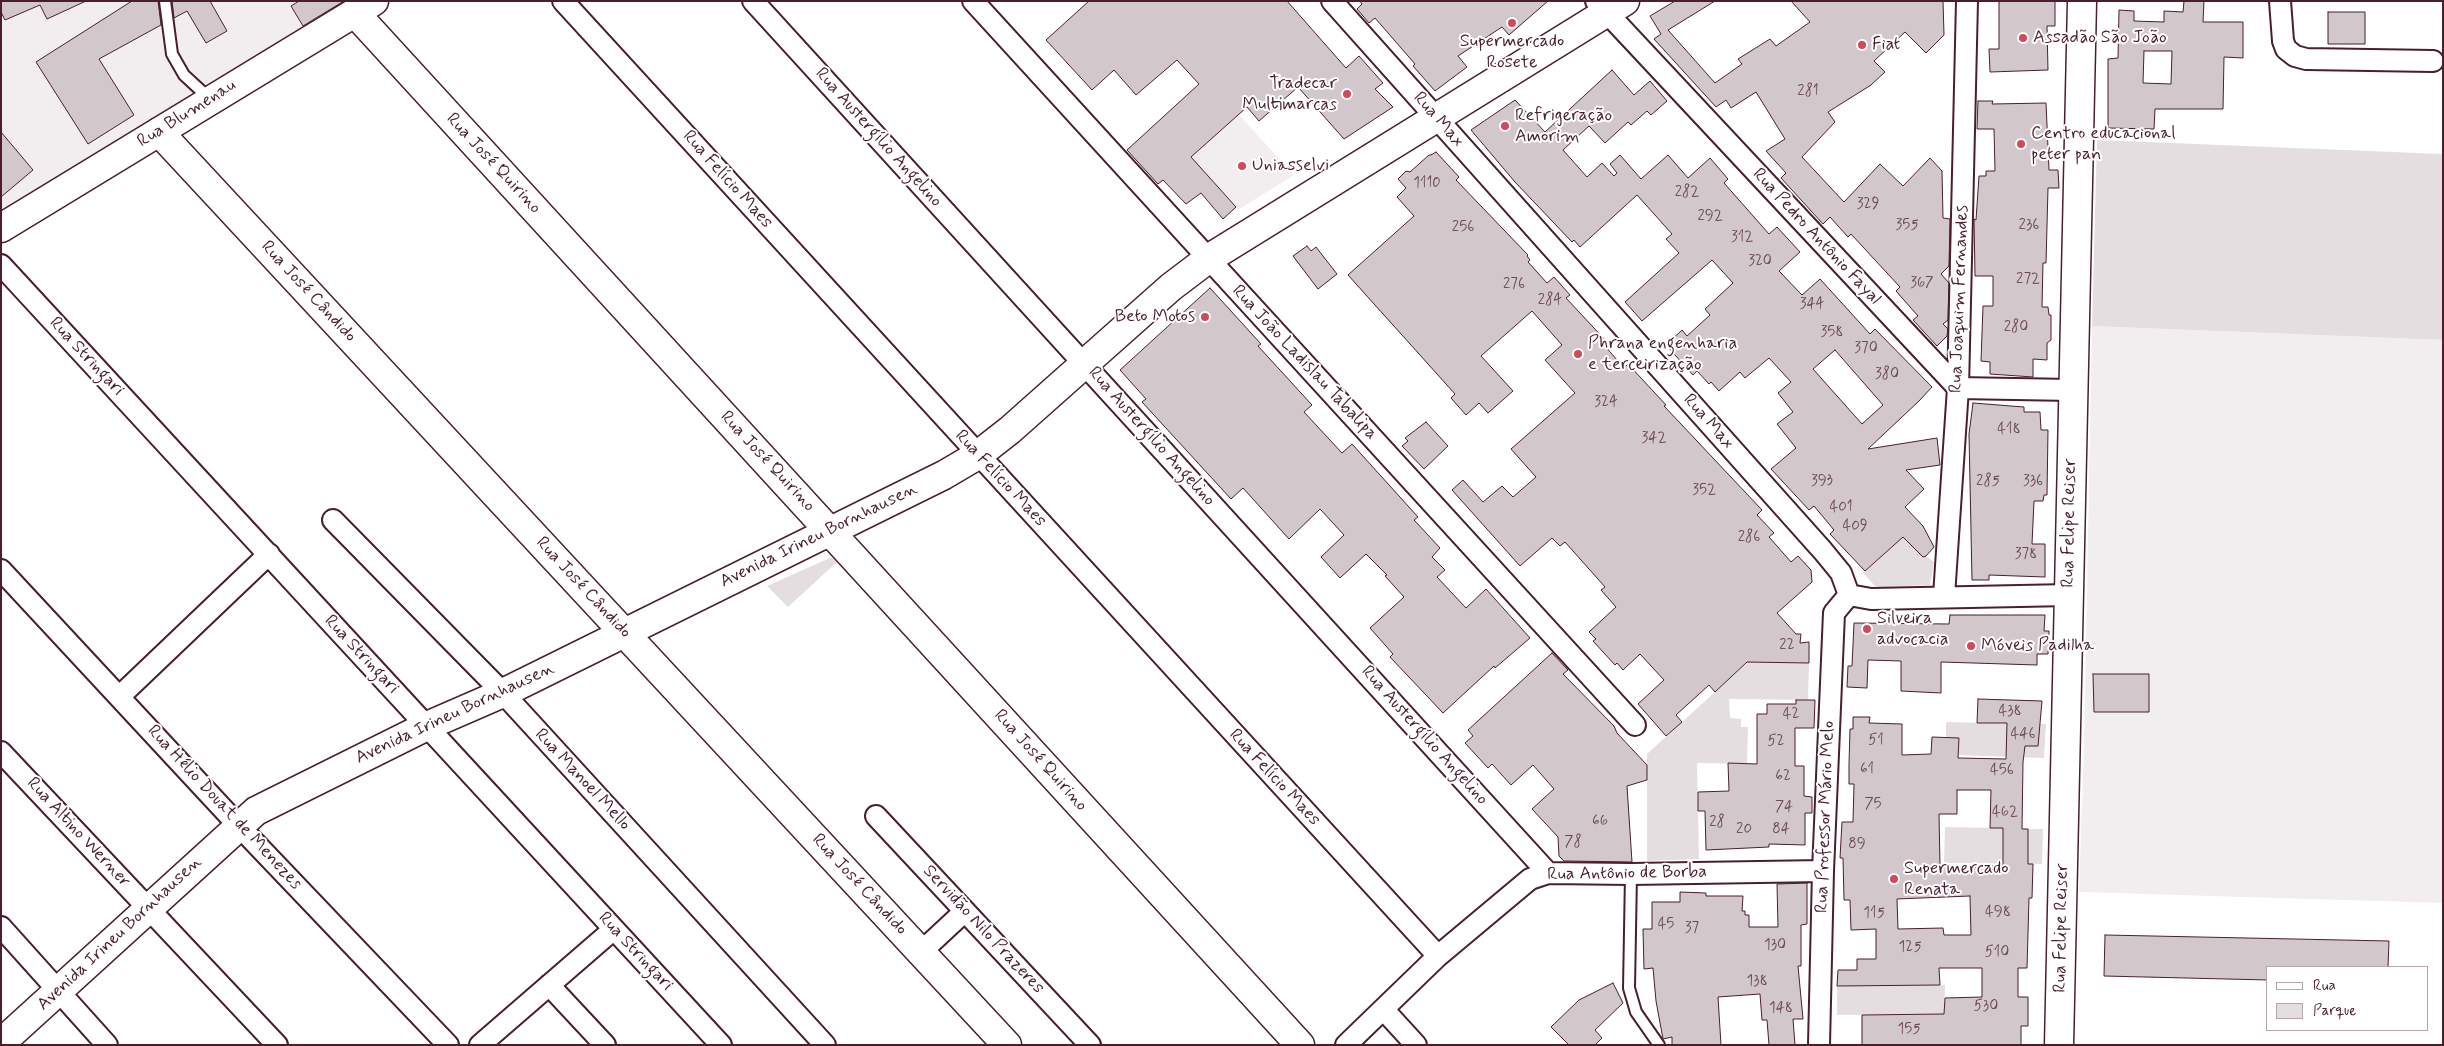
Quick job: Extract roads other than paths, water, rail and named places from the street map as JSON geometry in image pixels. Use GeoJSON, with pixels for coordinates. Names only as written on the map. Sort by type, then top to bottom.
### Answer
{"type":"FeatureCollection","features":[{"type":"Feature","properties":{"kind":"main road","name":"Rua Felipe Reiser"},"geometry":{"type":"LineString","coordinates":[[2059,1045],[2082,1]]}},
{"type":"Feature","properties":{"kind":"main road","name":"Avenida Irineu Bornhausen"},"geometry":{"type":"LineString","coordinates":[[1,1043],[238,825],[270,803],[427,726],[503,693],[978,456],[1010,430],[1171,287],[1208,259],[1435,117],[1609,5]]}},
{"type":"Feature","properties":{"kind":"main road","name":"Rua Blumenau"},"geometry":{"type":"LineString","coordinates":[[1,228],[364,7]]}},
{"type":"Feature","properties":{"kind":"main road","name":"Rua José Quirino"},"geometry":{"type":"LineString","coordinates":[[364,7],[830,530],[1300,1045]]}},
{"type":"Feature","properties":{"kind":"main road","name":"Rua José Cândido"},"geometry":{"type":"LineString","coordinates":[[159,132],[1007,1045]]}},
{"type":"Feature","properties":{"kind":"street","name":"Rua Felício Maes"},"geometry":{"type":"LineString","coordinates":[[563,1],[1438,956]]}},
{"type":"Feature","properties":{"kind":"street","name":"Rua Austergílio Angelino"},"geometry":{"type":"LineString","coordinates":[[754,1],[1548,873]]}},
{"type":"Feature","properties":{"kind":"street","name":"Rua João Ladislau Tabalipa"},"geometry":{"type":"LineString","coordinates":[[973,1],[1635,725]]}},
{"type":"Feature","properties":{"kind":"street","name":"Rua Max"},"geometry":{"type":"LineString","coordinates":[[1332,1],[1823,551],[1841,573],[1849,595]]}},
{"type":"Feature","properties":{"kind":"street","name":"Rua Joaquim Fernandes"},"geometry":{"type":"LineString","coordinates":[[1944,596],[1958,388],[1967,1]]}},
{"type":"Feature","properties":{"kind":"street"},"geometry":{"type":"LineString","coordinates":[[2280,1],[2283,40],[2286,50],[2295,56],[2306,60],[2433,62]]}},
{"type":"Feature","properties":{"kind":"street","name":"Rua Pedro Antônio Fayal"},"geometry":{"type":"LineString","coordinates":[[1609,5],[1958,388]]}},
{"type":"Feature","properties":{"kind":"street","name":"Rua Stringari"},"geometry":{"type":"LineString","coordinates":[[1,265],[720,1045]]}},
{"type":"Feature","properties":{"kind":"street"},"geometry":{"type":"LineString","coordinates":[[1958,388],[2072,390]]}},
{"type":"Feature","properties":{"kind":"street","name":"Rua Manoel Mello"},"geometry":{"type":"LineString","coordinates":[[333,520],[503,693],[825,1045]]}},
{"type":"Feature","properties":{"kind":"street"},"geometry":{"type":"LineString","coordinates":[[120,696],[268,554]]}},
{"type":"Feature","properties":{"kind":"street","name":"Rua Hélio Douat de Menezes"},"geometry":{"type":"LineString","coordinates":[[1,570],[238,825],[448,1045]]}},
{"type":"Feature","properties":{"kind":"street"},"geometry":{"type":"LineString","coordinates":[[1849,595],[1871,599],[1944,596],[2069,595]]}},
{"type":"Feature","properties":{"kind":"street","name":"Rua Professor Mário Melo"},"geometry":{"type":"LineString","coordinates":[[1819,1045],[1823,871],[1834,613],[1849,595]]}},
{"type":"Feature","properties":{"kind":"street","name":"Rua Altino Werner"},"geometry":{"type":"LineString","coordinates":[[1,752],[277,1045]]}},
{"type":"Feature","properties":{"kind":"street","name":"Servidão Nilo Prazeres"},"geometry":{"type":"LineString","coordinates":[[876,816],[1090,1045]]}},
{"type":"Feature","properties":{"kind":"street","name":"Rua Antônio de Borba"},"geometry":{"type":"LineString","coordinates":[[1346,1045],[1438,956],[1530,880],[1548,873],[1631,874],[1823,871]]}},
{"type":"Feature","properties":{"kind":"street"},"geometry":{"type":"LineString","coordinates":[[921,952],[965,911]]}},
{"type":"Feature","properties":{"kind":"street"},"geometry":{"type":"LineString","coordinates":[[1,927],[107,1045]]}},
{"type":"Feature","properties":{"kind":"street"},"geometry":{"type":"LineString","coordinates":[[480,1045],[614,929]]}},
{"type":"Feature","properties":{"kind":"street"},"geometry":{"type":"LineString","coordinates":[[549,985],[605,1045]]}},
{"type":"Feature","properties":{"kind":"street"},"geometry":{"type":"LineString","coordinates":[[1384,1010],[1416,1045]]}},
{"type":"Feature","properties":{"kind":"lane"},"geometry":{"type":"LineString","coordinates":[[165,1],[172,54],[184,75],[211,100]]}},
{"type":"Feature","properties":{"kind":"lane"},"geometry":{"type":"LineString","coordinates":[[1631,874],[1629,988],[1636,1012],[1659,1045]]}},
{"type":"Feature","properties":{"kind":"place","name":"Supermercado Rosete"},"geometry":{"type":"Point","coordinates":[1512,23]}},
{"type":"Feature","properties":{"kind":"place","name":"Assadão São João"},"geometry":{"type":"Point","coordinates":[2023,38]}},
{"type":"Feature","properties":{"kind":"place","name":"Fiat"},"geometry":{"type":"Point","coordinates":[1862,45]}},
{"type":"Feature","properties":{"kind":"place","name":"Tradecar Multimarcas"},"geometry":{"type":"Point","coordinates":[1347,94]}},
{"type":"Feature","properties":{"kind":"place","name":"Refrigeração Amorim"},"geometry":{"type":"Point","coordinates":[1505,126]}},
{"type":"Feature","properties":{"kind":"place","name":"Centro educacional peter pan"},"geometry":{"type":"Point","coordinates":[2021,144]}},
{"type":"Feature","properties":{"kind":"place","name":"Uniasselvi"},"geometry":{"type":"Point","coordinates":[1242,166]}},
{"type":"Feature","properties":{"kind":"place","name":"Beto Motos"},"geometry":{"type":"Point","coordinates":[1205,317]}},
{"type":"Feature","properties":{"kind":"place","name":"Phrana engenharia e terceirização"},"geometry":{"type":"Point","coordinates":[1578,354]}},
{"type":"Feature","properties":{"kind":"place","name":"Silveira advocacia"},"geometry":{"type":"Point","coordinates":[1867,629]}},
{"type":"Feature","properties":{"kind":"place","name":"Móveis Padilha"},"geometry":{"type":"Point","coordinates":[1971,646]}},
{"type":"Feature","properties":{"kind":"place","name":"Supermercado Renata"},"geometry":{"type":"Point","coordinates":[1894,879]}}]}
